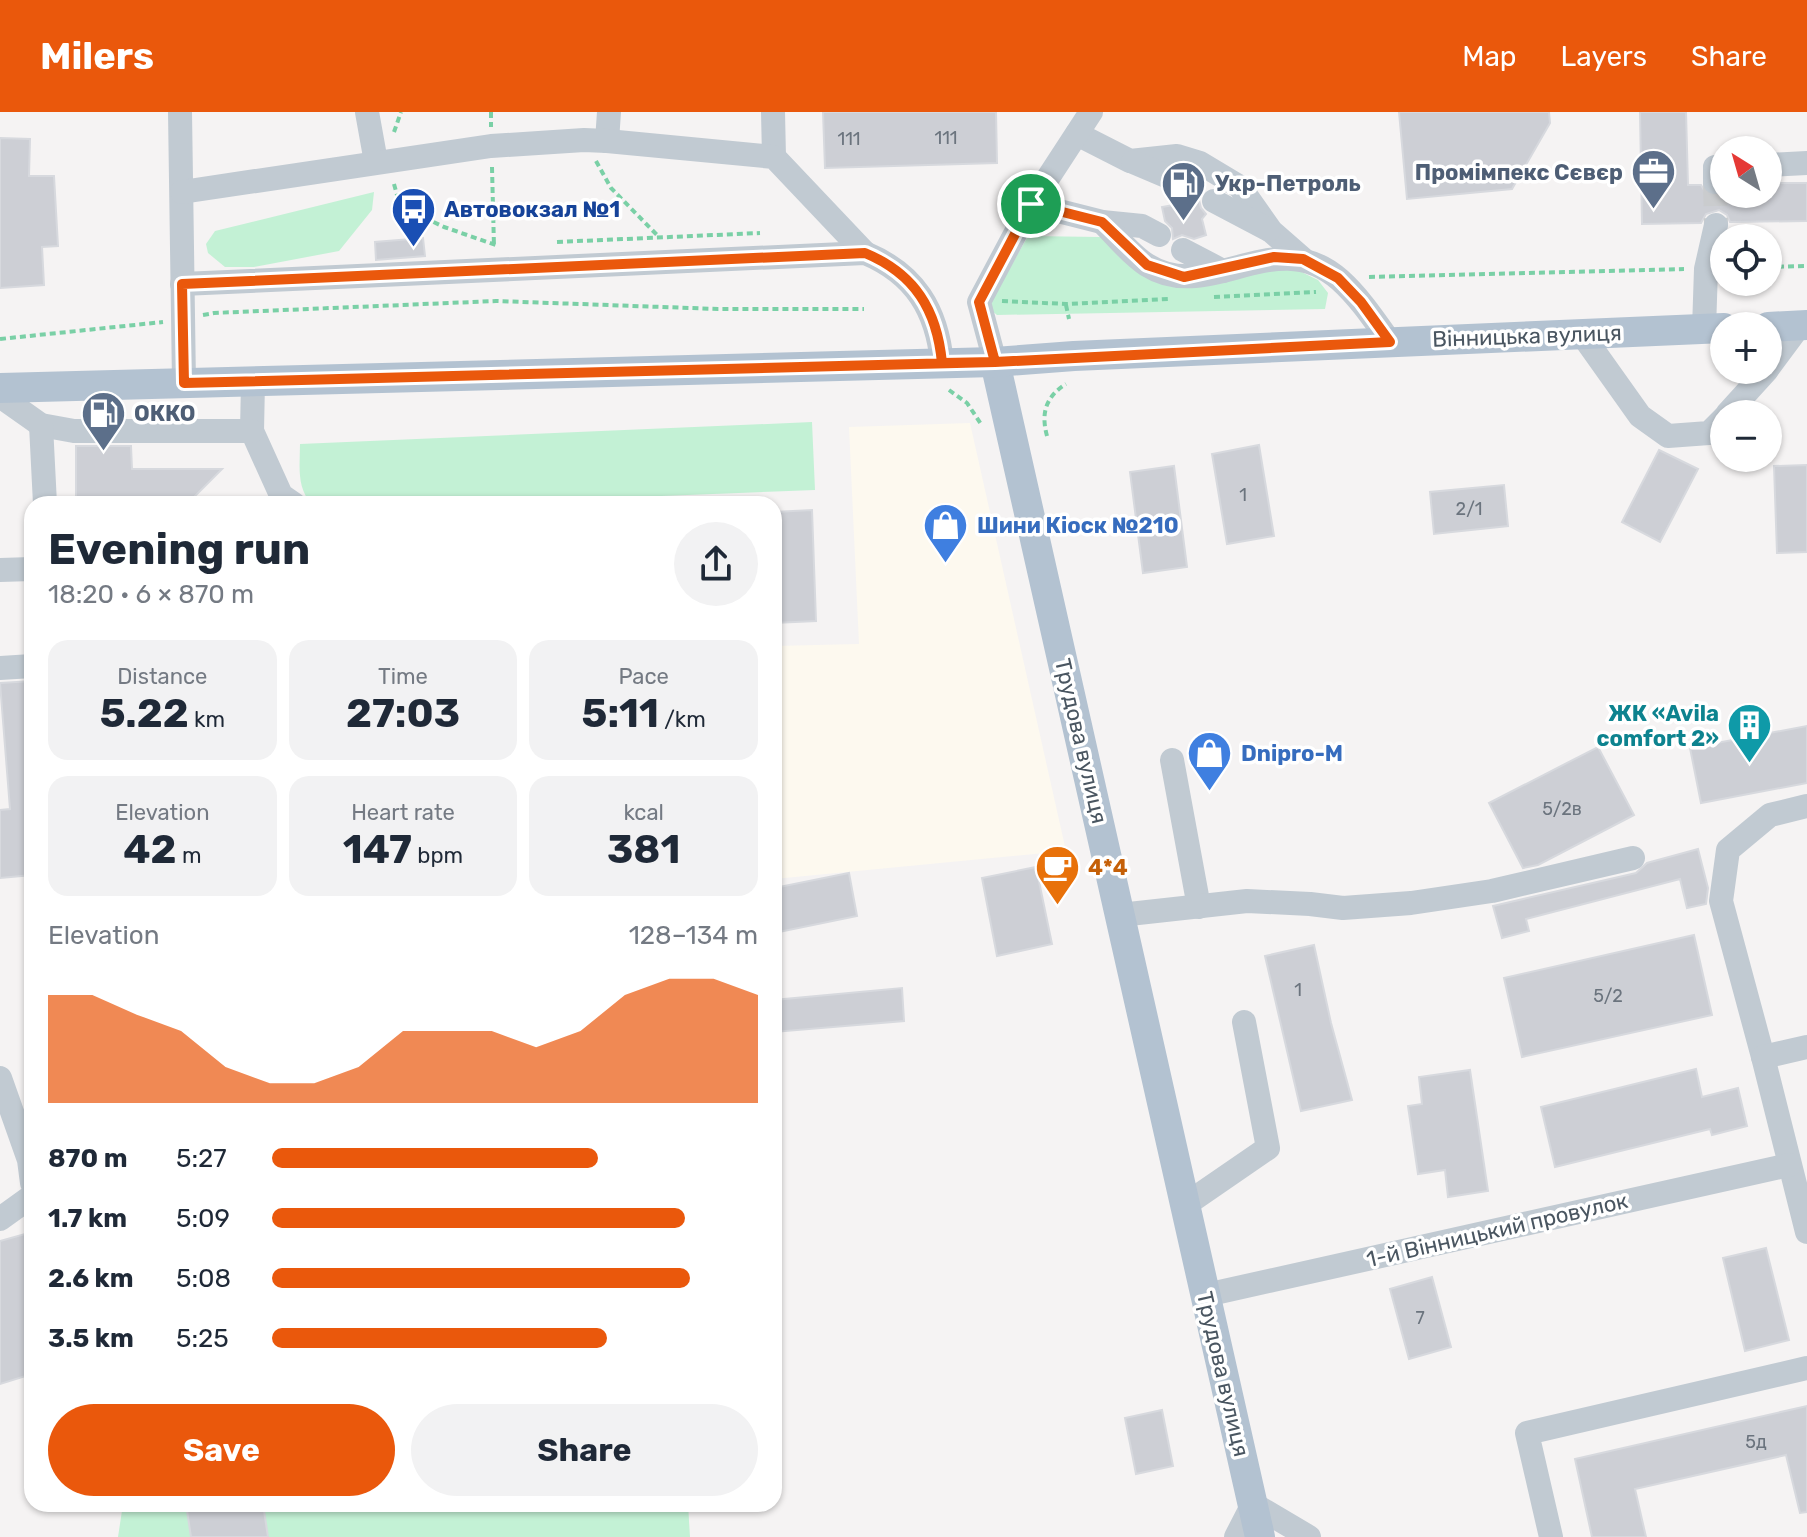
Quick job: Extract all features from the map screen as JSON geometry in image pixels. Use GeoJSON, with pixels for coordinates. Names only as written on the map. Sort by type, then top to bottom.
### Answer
{"type":"FeatureCollection","features":[{"type":"Feature","properties":{"kind":"main road"},"geometry":{"type":"LineString","coordinates":[[1782,326],[1803,325]]}},
{"type":"Feature","properties":{"kind":"main road","name":"Вінницька вулиця"},"geometry":{"type":"LineString","coordinates":[[0,388],[253,382],[940,375],[995,362],[1710,329]]}},
{"type":"Feature","properties":{"kind":"main road","name":"Трудова вулиця"},"geometry":{"type":"LineString","coordinates":[[995,362],[1260,1537]]}},
{"type":"Feature","properties":{"kind":"street"},"geometry":{"type":"LineString","coordinates":[[180,112],[184,383]]}},
{"type":"Feature","properties":{"kind":"street"},"geometry":{"type":"LineString","coordinates":[[367,112],[382,161]]}},
{"type":"Feature","properties":{"kind":"street"},"geometry":{"type":"LineString","coordinates":[[596,140],[609,112]]}},
{"type":"Feature","properties":{"kind":"street"},"geometry":{"type":"LineString","coordinates":[[773,112],[774,157]]}},
{"type":"Feature","properties":{"kind":"street","name":"Трудова вулиця"},"geometry":{"type":"LineString","coordinates":[[995,362],[979,302],[1031,204],[1091,112]]}},
{"type":"Feature","properties":{"kind":"street"},"geometry":{"type":"LineString","coordinates":[[1077,134],[1192,187]]}},
{"type":"Feature","properties":{"kind":"street"},"geometry":{"type":"LineString","coordinates":[[182,192],[491,146],[596,140],[774,157],[873,257],[918,290],[939,333],[940,375]]}},
{"type":"Feature","properties":{"kind":"street"},"geometry":{"type":"LineString","coordinates":[[1130,161],[1177,156],[1200,163],[1240,187],[1271,231]]}},
{"type":"Feature","properties":{"kind":"street"},"geometry":{"type":"LineString","coordinates":[[1782,164],[1807,163]]}},
{"type":"Feature","properties":{"kind":"street"},"geometry":{"type":"LineString","coordinates":[[1214,201],[1271,231],[1303,259],[1338,278],[1361,302],[1390,342]]}},
{"type":"Feature","properties":{"kind":"street"},"geometry":{"type":"LineString","coordinates":[[1031,204],[1102,222],[1142,226],[1159,235]]}},
{"type":"Feature","properties":{"kind":"street"},"geometry":{"type":"LineString","coordinates":[[1102,222],[1147,265],[1184,277],[1223,271],[1274,257],[1303,259]]}},
{"type":"Feature","properties":{"kind":"street"},"geometry":{"type":"LineString","coordinates":[[1183,250],[1223,271]]}},
{"type":"Feature","properties":{"kind":"street"},"geometry":{"type":"LineString","coordinates":[[1710,251],[1706,269],[1712,312]]}},
{"type":"Feature","properties":{"kind":"street"},"geometry":{"type":"LineString","coordinates":[[182,284],[494,258],[873,257]]}},
{"type":"Feature","properties":{"kind":"street"},"geometry":{"type":"LineString","coordinates":[[1782,351],[1803,325]]}},
{"type":"Feature","properties":{"kind":"street"},"geometry":{"type":"LineString","coordinates":[[1581,333],[1640,416],[1668,436],[1710,432]]}},
{"type":"Feature","properties":{"kind":"street"},"geometry":{"type":"LineString","coordinates":[[253,382],[252,431],[282,496]]}},
{"type":"Feature","properties":{"kind":"street"},"geometry":{"type":"LineString","coordinates":[[1740,400],[1754,384]]}},
{"type":"Feature","properties":{"kind":"street"},"geometry":{"type":"LineString","coordinates":[[0,396],[41,425],[74,431],[252,431]]}},
{"type":"Feature","properties":{"kind":"street"},"geometry":{"type":"LineString","coordinates":[[41,425],[45,496]]}},
{"type":"Feature","properties":{"kind":"street"},"geometry":{"type":"LineString","coordinates":[[0,570],[24,569]]}},
{"type":"Feature","properties":{"kind":"street"},"geometry":{"type":"LineString","coordinates":[[0,668],[24,666]]}},
{"type":"Feature","properties":{"kind":"street"},"geometry":{"type":"LineString","coordinates":[[1172,760],[1199,907]]}},
{"type":"Feature","properties":{"kind":"street"},"geometry":{"type":"LineString","coordinates":[[1807,806],[1770,815],[1728,850],[1721,901],[1807,1232]]}},
{"type":"Feature","properties":{"kind":"street"},"geometry":{"type":"LineString","coordinates":[[1120,915],[1247,901],[1343,908],[1411,903],[1492,891],[1633,858]]}},
{"type":"Feature","properties":{"kind":"street"},"geometry":{"type":"LineString","coordinates":[[1185,1205],[1268,1148],[1244,1022]]}},
{"type":"Feature","properties":{"kind":"street"},"geometry":{"type":"LineString","coordinates":[[1763,1057],[1807,1047]]}},
{"type":"Feature","properties":{"kind":"street"},"geometry":{"type":"LineString","coordinates":[[0,1078],[24,1146]]}},
{"type":"Feature","properties":{"kind":"street","name":"1-й Вінницький провулок"},"geometry":{"type":"LineString","coordinates":[[1206,1295],[1789,1165]]}},
{"type":"Feature","properties":{"kind":"street"},"geometry":{"type":"LineString","coordinates":[[0,1219],[24,1202]]}},
{"type":"Feature","properties":{"kind":"street"},"geometry":{"type":"LineString","coordinates":[[1551,1537],[1527,1433],[1807,1368]]}},
{"type":"Feature","properties":{"kind":"street"},"geometry":{"type":"LineString","coordinates":[[1236,1537],[1253,1504],[1309,1537]]}},
{"type":"Feature","properties":{"kind":"path"},"geometry":{"type":"LineString","coordinates":[[401,112],[382,161],[400,206],[444,227],[494,258]]}},
{"type":"Feature","properties":{"kind":"path"},"geometry":{"type":"LineString","coordinates":[[491,112],[494,258]]}},
{"type":"Feature","properties":{"kind":"path"},"geometry":{"type":"LineString","coordinates":[[596,140],[611,188],[659,237]]}},
{"type":"Feature","properties":{"kind":"path"},"geometry":{"type":"LineString","coordinates":[[554,242],[766,233]]}},
{"type":"Feature","properties":{"kind":"path"},"geometry":{"type":"LineString","coordinates":[[494,258],[509,245]]}},
{"type":"Feature","properties":{"kind":"path"},"geometry":{"type":"LineString","coordinates":[[1782,267],[1807,266]]}},
{"type":"Feature","properties":{"kind":"path"},"geometry":{"type":"LineString","coordinates":[[0,339],[182,320],[214,313],[496,301],[718,309],[864,309]]}},
{"type":"Feature","properties":{"kind":"path"},"geometry":{"type":"LineString","coordinates":[[1066,304],[1069,319]]}},
{"type":"Feature","properties":{"kind":"path"},"geometry":{"type":"LineString","coordinates":[[940,375],[947,388],[967,403],[983,427]]}},
{"type":"Feature","properties":{"kind":"path"},"geometry":{"type":"LineString","coordinates":[[1047,436],[1043,419],[1047,403],[1058,388],[1070,381]]}},
{"type":"Feature","properties":{"kind":"shaded area"},"geometry":{"type":"Polygon","coordinates":[[[970,423],[1066,851],[782,878],[782,646],[859,644],[849,427],[970,423]]]}},
{"type":"Feature","properties":{"kind":"green space"},"geometry":{"type":"Polygon","coordinates":[[[374,192],[372,210],[339,251],[254,267],[225,267],[208,253],[206,244],[215,231],[374,192]]]}},
{"type":"Feature","properties":{"kind":"green space"},"geometry":{"type":"Polygon","coordinates":[[[1028,236],[1101,237],[1138,271],[1289,266],[1318,280],[1328,293],[1325,309],[997,315],[990,303],[1028,236]]]}},
{"type":"Feature","properties":{"kind":"green space"},"geometry":{"type":"Polygon","coordinates":[[[812,422],[815,490],[661,496],[306,496],[300,476],[300,444],[812,422]]]}},
{"type":"Feature","properties":{"kind":"green space"},"geometry":{"type":"Polygon","coordinates":[[[122,1512],[688,1512],[690,1537],[118,1537],[122,1512]]]}},
{"type":"Feature","properties":{"kind":"building"},"geometry":{"type":"Polygon","coordinates":[[[823,112],[996,112],[997,163],[825,168],[823,112]]]}},
{"type":"Feature","properties":{"kind":"building"},"geometry":{"type":"Polygon","coordinates":[[[1399,112],[1549,112],[1550,123],[1512,189],[1407,199],[1399,112]]]}},
{"type":"Feature","properties":{"kind":"building"},"geometry":{"type":"Polygon","coordinates":[[[1640,112],[1686,112],[1688,185],[1701,185],[1710,196],[1710,208],[1782,208],[1782,183],[1807,183],[1807,221],[1730,222],[1727,215],[1719,210],[1706,214],[1701,223],[1642,224],[1640,112]]]}},
{"type":"Feature","properties":{"kind":"building"},"geometry":{"type":"Polygon","coordinates":[[[0,138],[30,139],[29,176],[54,176],[58,246],[42,247],[44,285],[0,288],[0,138]]]}},
{"type":"Feature","properties":{"kind":"building"},"geometry":{"type":"Polygon","coordinates":[[[1183,199],[1199,200],[1206,214],[1202,219],[1206,235],[1194,239],[1182,235],[1173,239],[1172,228],[1165,221],[1162,207],[1179,204],[1183,199]]]}},
{"type":"Feature","properties":{"kind":"building"},"geometry":{"type":"Polygon","coordinates":[[[423,238],[425,256],[376,260],[375,242],[423,238]]]}},
{"type":"Feature","properties":{"kind":"building"},"geometry":{"type":"Polygon","coordinates":[[[1259,445],[1274,536],[1227,544],[1212,454],[1259,445]]]}},
{"type":"Feature","properties":{"kind":"building"},"geometry":{"type":"Polygon","coordinates":[[[76,446],[131,446],[132,469],[222,469],[195,496],[76,496],[76,446]]]}},
{"type":"Feature","properties":{"kind":"building"},"geometry":{"type":"Polygon","coordinates":[[[1659,450],[1698,469],[1660,542],[1622,522],[1659,450]]]}},
{"type":"Feature","properties":{"kind":"building"},"geometry":{"type":"Polygon","coordinates":[[[1807,465],[1807,552],[1777,553],[1774,472],[1782,472],[1782,466],[1807,465]]]}},
{"type":"Feature","properties":{"kind":"building"},"geometry":{"type":"Polygon","coordinates":[[[1174,466],[1187,567],[1143,573],[1130,472],[1174,466]]]}},
{"type":"Feature","properties":{"kind":"building"},"geometry":{"type":"Polygon","coordinates":[[[1504,485],[1508,526],[1434,534],[1430,492],[1504,485]]]}},
{"type":"Feature","properties":{"kind":"building"},"geometry":{"type":"Polygon","coordinates":[[[812,510],[816,621],[782,623],[782,512],[812,510]]]}},
{"type":"Feature","properties":{"kind":"building"},"geometry":{"type":"Polygon","coordinates":[[[24,682],[24,876],[0,878],[0,810],[10,809],[0,683],[24,682]]]}},
{"type":"Feature","properties":{"kind":"building","name":"ЖК «Avila comfort 2»"},"geometry":{"type":"Polygon","coordinates":[[[1807,726],[1807,783],[1701,803],[1690,748],[1807,726]]]}},
{"type":"Feature","properties":{"kind":"building"},"geometry":{"type":"Polygon","coordinates":[[[1598,747],[1634,815],[1538,865],[1523,868],[1489,803],[1598,747]]]}},
{"type":"Feature","properties":{"kind":"building"},"geometry":{"type":"Polygon","coordinates":[[[1698,849],[1708,888],[1706,904],[1687,908],[1680,879],[1526,919],[1529,931],[1502,938],[1493,906],[1636,873],[1647,863],[1698,849]]]}},
{"type":"Feature","properties":{"kind":"building"},"geometry":{"type":"Polygon","coordinates":[[[1036,867],[1052,944],[997,956],[982,878],[1036,867]]]}},
{"type":"Feature","properties":{"kind":"building"},"geometry":{"type":"Polygon","coordinates":[[[849,873],[857,916],[782,931],[782,886],[849,873]]]}},
{"type":"Feature","properties":{"kind":"building"},"geometry":{"type":"Polygon","coordinates":[[[1694,935],[1712,1015],[1522,1057],[1504,978],[1694,935]]]}},
{"type":"Feature","properties":{"kind":"building"},"geometry":{"type":"Polygon","coordinates":[[[1314,945],[1352,1100],[1301,1111],[1265,956],[1314,945]]]}},
{"type":"Feature","properties":{"kind":"building"},"geometry":{"type":"Polygon","coordinates":[[[902,988],[904,1021],[782,1031],[782,999],[902,988]]]}},
{"type":"Feature","properties":{"kind":"building"},"geometry":{"type":"Polygon","coordinates":[[[1696,1069],[1702,1097],[1738,1088],[1747,1126],[1712,1135],[1710,1129],[1555,1167],[1541,1107],[1696,1069]]]}},
{"type":"Feature","properties":{"kind":"building"},"geometry":{"type":"Polygon","coordinates":[[[1470,1070],[1488,1191],[1448,1197],[1445,1170],[1418,1174],[1408,1106],[1422,1104],[1419,1077],[1470,1070]]]}},
{"type":"Feature","properties":{"kind":"building"},"geometry":{"type":"Polygon","coordinates":[[[24,1234],[24,1376],[0,1384],[0,1241],[24,1234]]]}},
{"type":"Feature","properties":{"kind":"building"},"geometry":{"type":"Polygon","coordinates":[[[1766,1248],[1789,1340],[1745,1351],[1723,1258],[1766,1248]]]}},
{"type":"Feature","properties":{"kind":"building"},"geometry":{"type":"Polygon","coordinates":[[[1432,1277],[1451,1347],[1409,1359],[1390,1289],[1432,1277]]]}},
{"type":"Feature","properties":{"kind":"building"},"geometry":{"type":"Polygon","coordinates":[[[1807,1406],[1807,1512],[1800,1513],[1786,1455],[1635,1489],[1646,1537],[1592,1537],[1575,1459],[1807,1406]]]}},
{"type":"Feature","properties":{"kind":"building"},"geometry":{"type":"Polygon","coordinates":[[[1162,1410],[1173,1466],[1136,1474],[1125,1418],[1162,1410]]]}},
{"type":"Feature","properties":{"kind":"building"},"geometry":{"type":"Polygon","coordinates":[[[187,1512],[264,1512],[268,1537],[191,1537],[187,1512]]]}},
{"type":"Feature","properties":{"kind":"tunnel"},"geometry":{"type":"LineString","coordinates":[[1716,208],[1716,224]]}},
{"type":"Feature","properties":{"kind":"place","name":"Промімпекс Сєвєр"},"geometry":{"type":"Point","coordinates":[1654,211]}},
{"type":"Feature","properties":{"kind":"place","name":"Укр-Петроль"},"geometry":{"type":"Point","coordinates":[1184,222]}},
{"type":"Feature","properties":{"kind":"place","name":"Автовокзал №1"},"geometry":{"type":"Point","coordinates":[413,248]}},
{"type":"Feature","properties":{"kind":"place","name":"ОККО"},"geometry":{"type":"Point","coordinates":[103,452]}},
{"type":"Feature","properties":{"kind":"place","name":"Шини Кіоск №210"},"geometry":{"type":"Point","coordinates":[946,564]}},
{"type":"Feature","properties":{"kind":"place","name":"ЖК «Avila comfort 2»"},"geometry":{"type":"Point","coordinates":[1750,765]}},
{"type":"Feature","properties":{"kind":"place","name":"Dnipro-M"},"geometry":{"type":"Point","coordinates":[1210,792]}},
{"type":"Feature","properties":{"kind":"place","name":"4*4"},"geometry":{"type":"Point","coordinates":[1057,906]}},
{"type":"Feature","properties":{"kind":"route"},"geometry":{"type":"LineString","coordinates":[[1031,204],[979,302],[995,362],[942,363],[939,333],[918,290],[882,261],[865,253],[182,284],[184,383],[995,362],[1390,342],[1361,302],[1338,278],[1303,259],[1274,257],[1184,277],[1147,265],[1102,222],[1031,204]]}}]}
